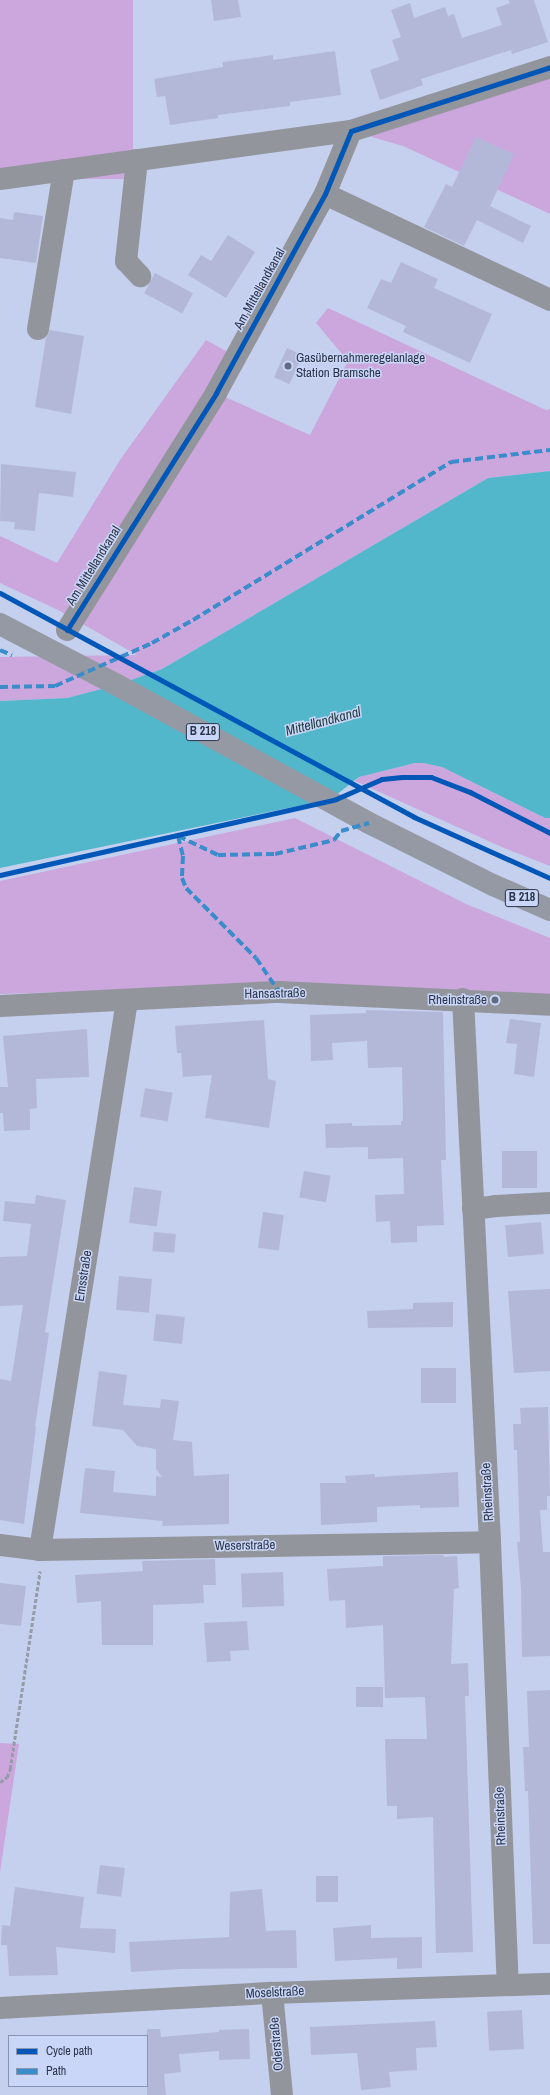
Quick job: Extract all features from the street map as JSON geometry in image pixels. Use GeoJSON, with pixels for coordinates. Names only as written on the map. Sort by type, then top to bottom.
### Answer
{"type":"FeatureCollection","features":[{"type":"Feature","properties":{"kind":"main road","name":"B 218"},"geometry":{"type":"LineString","coordinates":[[0,624],[362,819],[493,885],[550,910]]}},
{"type":"Feature","properties":{"kind":"street"},"geometry":{"type":"LineString","coordinates":[[0,179],[350,131],[550,67]]}},
{"type":"Feature","properties":{"kind":"street","name":"Am Mittellandkanal"},"geometry":{"type":"LineString","coordinates":[[68,630],[216,393],[325,194],[350,131]]}},
{"type":"Feature","properties":{"kind":"street"},"geometry":{"type":"LineString","coordinates":[[138,160],[126,261],[140,276]]}},
{"type":"Feature","properties":{"kind":"street"},"geometry":{"type":"LineString","coordinates":[[38,329],[64,170]]}},
{"type":"Feature","properties":{"kind":"street"},"geometry":{"type":"LineString","coordinates":[[325,194],[550,300]]}},
{"type":"Feature","properties":{"kind":"street","name":"Hansastraße"},"geometry":{"type":"LineString","coordinates":[[0,1006],[127,1001],[279,992],[550,1004]]}},
{"type":"Feature","properties":{"kind":"street","name":"Rheinstraße"},"geometry":{"type":"LineString","coordinates":[[463,999],[490,1542],[508,1985]]}},
{"type":"Feature","properties":{"kind":"street","name":"Emsstraße"},"geometry":{"type":"LineString","coordinates":[[40,1550],[127,1001]]}},
{"type":"Feature","properties":{"kind":"street"},"geometry":{"type":"LineString","coordinates":[[473,1209],[496,1206],[550,1203]]}},
{"type":"Feature","properties":{"kind":"street","name":"Weserstraße"},"geometry":{"type":"LineString","coordinates":[[0,1545],[40,1550],[490,1542]]}},
{"type":"Feature","properties":{"kind":"street","name":"Moselstraße"},"geometry":{"type":"LineString","coordinates":[[0,2008],[272,1993],[550,1984]]}},
{"type":"Feature","properties":{"kind":"street","name":"Oderstraße"},"geometry":{"type":"LineString","coordinates":[[272,1993],[282,2095]]}},
{"type":"Feature","properties":{"kind":"path"},"geometry":{"type":"LineString","coordinates":[[0,1782],[7,1777],[10,1768],[40,1576],[40,1550]]}},
{"type":"Feature","properties":{"kind":"shaded area"},"geometry":{"type":"Polygon","coordinates":[[[0,0],[133,0],[133,179],[0,179],[0,0]]]}},
{"type":"Feature","properties":{"kind":"shaded area"},"geometry":{"type":"Polygon","coordinates":[[[550,67],[550,214],[403,146],[351,131],[550,67]]]}},
{"type":"Feature","properties":{"kind":"shaded area"},"geometry":{"type":"Polygon","coordinates":[[[328,308],[546,410],[550,409],[550,471],[488,478],[162,669],[117,685],[67,698],[0,701],[0,657],[137,655],[58,610],[0,583],[0,536],[57,563],[120,460],[206,340],[235,356],[216,393],[310,435],[348,361],[316,323],[328,308]]]}},
{"type":"Feature","properties":{"kind":"shaded area"},"geometry":{"type":"Polygon","coordinates":[[[415,763],[442,767],[545,818],[550,818],[550,866],[504,848],[355,781],[359,777],[415,763]]]}},
{"type":"Feature","properties":{"kind":"shaded area"},"geometry":{"type":"Polygon","coordinates":[[[295,818],[466,904],[550,938],[550,1005],[129,990],[0,994],[0,881],[295,818]]]}},
{"type":"Feature","properties":{"kind":"shaded area"},"geometry":{"type":"Polygon","coordinates":[[[0,1743],[19,1744],[0,1872],[0,1743]]]}},
{"type":"Feature","properties":{"kind":"water","name":"Mittellandkanal"},"geometry":{"type":"Polygon","coordinates":[[[550,471],[550,818],[545,818],[442,767],[415,763],[359,777],[331,799],[0,868],[0,701],[67,698],[117,685],[162,669],[488,478],[550,471]]]}},
{"type":"Feature","properties":{"kind":"building"},"geometry":{"type":"Polygon","coordinates":[[[211,0],[238,0],[241,17],[214,21],[211,0]]]}},
{"type":"Feature","properties":{"kind":"building"},"geometry":{"type":"Polygon","coordinates":[[[508,0],[534,0],[548,42],[512,54],[511,50],[421,79],[423,85],[380,100],[370,70],[399,60],[392,40],[401,37],[391,10],[410,3],[414,18],[445,7],[448,16],[454,14],[462,38],[502,25],[496,8],[510,3],[508,0]]]}},
{"type":"Feature","properties":{"kind":"building"},"geometry":{"type":"Polygon","coordinates":[[[335,51],[341,95],[290,102],[290,106],[218,115],[218,118],[170,125],[165,96],[157,97],[154,79],[223,67],[223,62],[273,55],[273,60],[335,51]]]}},
{"type":"Feature","properties":{"kind":"building"},"geometry":{"type":"Polygon","coordinates":[[[476,137],[514,154],[490,206],[531,226],[523,243],[477,220],[464,246],[424,227],[446,184],[452,187],[476,137]]]}},
{"type":"Feature","properties":{"kind":"building"},"geometry":{"type":"Polygon","coordinates":[[[14,212],[43,216],[36,263],[0,258],[0,218],[13,220],[14,212]]]}},
{"type":"Feature","properties":{"kind":"building"},"geometry":{"type":"Polygon","coordinates":[[[228,235],[255,252],[226,298],[188,275],[201,255],[211,261],[228,235]]]}},
{"type":"Feature","properties":{"kind":"building"},"geometry":{"type":"Polygon","coordinates":[[[401,262],[438,279],[434,288],[492,314],[470,363],[403,332],[406,326],[367,308],[381,279],[391,283],[401,262]]]}},
{"type":"Feature","properties":{"kind":"building"},"geometry":{"type":"Polygon","coordinates":[[[155,273],[193,293],[182,313],[144,293],[155,273]]]}},
{"type":"Feature","properties":{"kind":"building"},"geometry":{"type":"Polygon","coordinates":[[[50,330],[84,336],[71,414],[35,407],[46,338],[50,330]]]}},
{"type":"Feature","properties":{"kind":"building","name":"Gasübernahmeregelanlage Station Bramsche"},"geometry":{"type":"Polygon","coordinates":[[[287,348],[303,355],[290,384],[274,377],[287,348]]]}},
{"type":"Feature","properties":{"kind":"building"},"geometry":{"type":"Polygon","coordinates":[[[1,464],[76,472],[73,497],[39,493],[35,531],[14,529],[15,522],[0,521],[1,464]]]}},
{"type":"Feature","properties":{"kind":"building"},"geometry":{"type":"Polygon","coordinates":[[[366,1010],[443,1012],[446,1160],[441,1160],[444,1225],[417,1226],[417,1242],[391,1243],[390,1221],[376,1222],[375,1195],[404,1194],[403,1158],[368,1159],[368,1147],[326,1148],[325,1124],[352,1123],[352,1126],[401,1125],[401,1121],[403,1121],[402,1067],[368,1068],[367,1041],[332,1043],[333,1060],[311,1061],[310,1015],[366,1013],[366,1010]]]}},
{"type":"Feature","properties":{"kind":"building"},"geometry":{"type":"Polygon","coordinates":[[[510,1019],[541,1023],[534,1077],[514,1074],[517,1044],[506,1043],[510,1019]]]}},
{"type":"Feature","properties":{"kind":"building"},"geometry":{"type":"Polygon","coordinates":[[[264,1020],[268,1079],[276,1081],[269,1128],[205,1118],[212,1075],[183,1077],[181,1053],[177,1053],[175,1026],[264,1020]]]}},
{"type":"Feature","properties":{"kind":"building"},"geometry":{"type":"Polygon","coordinates":[[[87,1029],[89,1077],[36,1079],[37,1108],[30,1109],[30,1130],[4,1131],[3,1113],[0,1113],[0,1087],[8,1087],[3,1036],[87,1029]]]}},
{"type":"Feature","properties":{"kind":"building"},"geometry":{"type":"Polygon","coordinates":[[[145,1088],[173,1093],[168,1121],[140,1117],[145,1088]]]}},
{"type":"Feature","properties":{"kind":"building"},"geometry":{"type":"Polygon","coordinates":[[[502,1151],[537,1151],[537,1188],[502,1188],[502,1151]]]}},
{"type":"Feature","properties":{"kind":"building"},"geometry":{"type":"Polygon","coordinates":[[[304,1171],[331,1176],[326,1202],[299,1198],[304,1171]]]}},
{"type":"Feature","properties":{"kind":"building"},"geometry":{"type":"Polygon","coordinates":[[[134,1187],[162,1191],[157,1227],[129,1223],[134,1187]]]}},
{"type":"Feature","properties":{"kind":"building"},"geometry":{"type":"Polygon","coordinates":[[[36,1195],[66,1200],[45,1332],[49,1333],[35,1427],[24,1524],[0,1520],[0,1379],[11,1381],[23,1305],[0,1306],[0,1257],[27,1256],[31,1224],[3,1221],[5,1201],[35,1204],[36,1195]]]}},
{"type":"Feature","properties":{"kind":"building"},"geometry":{"type":"Polygon","coordinates":[[[263,1212],[284,1215],[279,1251],[258,1248],[263,1212]]]}},
{"type":"Feature","properties":{"kind":"building"},"geometry":{"type":"Polygon","coordinates":[[[541,1222],[544,1254],[508,1257],[505,1225],[541,1222]]]}},
{"type":"Feature","properties":{"kind":"building"},"geometry":{"type":"Polygon","coordinates":[[[154,1232],[176,1234],[174,1253],[152,1251],[154,1232]]]}},
{"type":"Feature","properties":{"kind":"building"},"geometry":{"type":"Polygon","coordinates":[[[119,1276],[152,1279],[149,1313],[116,1310],[119,1276]]]}},
{"type":"Feature","properties":{"kind":"building"},"geometry":{"type":"Polygon","coordinates":[[[550,1289],[550,1371],[514,1373],[508,1291],[550,1289]]]}},
{"type":"Feature","properties":{"kind":"building"},"geometry":{"type":"Polygon","coordinates":[[[453,1302],[453,1327],[368,1328],[367,1311],[413,1309],[413,1303],[453,1302]]]}},
{"type":"Feature","properties":{"kind":"building"},"geometry":{"type":"Polygon","coordinates":[[[156,1314],[185,1317],[182,1344],[153,1341],[156,1314]]]}},
{"type":"Feature","properties":{"kind":"building"},"geometry":{"type":"Polygon","coordinates":[[[421,1368],[456,1368],[456,1403],[421,1403],[421,1368]]]}},
{"type":"Feature","properties":{"kind":"building"},"geometry":{"type":"Polygon","coordinates":[[[99,1371],[127,1375],[123,1405],[160,1408],[161,1399],[179,1401],[173,1440],[192,1442],[194,1476],[229,1474],[229,1524],[162,1526],[163,1521],[80,1513],[85,1468],[115,1471],[113,1492],[156,1496],[156,1476],[162,1477],[156,1469],[156,1449],[137,1446],[123,1430],[92,1426],[99,1371]]]}},
{"type":"Feature","properties":{"kind":"building"},"geometry":{"type":"Polygon","coordinates":[[[548,1407],[550,1496],[547,1496],[547,1510],[540,1510],[543,1552],[550,1552],[550,1656],[522,1657],[521,1588],[517,1542],[520,1542],[517,1450],[514,1450],[513,1424],[521,1424],[520,1408],[548,1407]]]}},
{"type":"Feature","properties":{"kind":"building"},"geometry":{"type":"Polygon","coordinates":[[[458,1472],[459,1507],[420,1508],[420,1505],[377,1507],[377,1522],[321,1525],[320,1483],[346,1483],[345,1476],[375,1474],[375,1477],[458,1472]]]}},
{"type":"Feature","properties":{"kind":"building"},"geometry":{"type":"Polygon","coordinates":[[[443,1555],[444,1557],[457,1556],[459,1588],[454,1589],[451,1664],[468,1663],[469,1696],[465,1696],[473,1952],[436,1953],[433,1817],[397,1819],[397,1806],[387,1806],[385,1739],[427,1739],[425,1697],[385,1698],[383,1625],[346,1628],[345,1600],[329,1601],[327,1569],[383,1566],[383,1556],[443,1555]]]}},
{"type":"Feature","properties":{"kind":"building"},"geometry":{"type":"Polygon","coordinates":[[[215,1559],[216,1585],[203,1585],[204,1603],[153,1605],[153,1645],[102,1645],[101,1601],[77,1603],[75,1575],[143,1571],[142,1561],[215,1559]]]}},
{"type":"Feature","properties":{"kind":"building"},"geometry":{"type":"Polygon","coordinates":[[[283,1572],[284,1606],[242,1607],[241,1573],[283,1572]]]}},
{"type":"Feature","properties":{"kind":"building"},"geometry":{"type":"Polygon","coordinates":[[[0,1583],[26,1586],[21,1626],[0,1624],[0,1583]]]}},
{"type":"Feature","properties":{"kind":"building"},"geometry":{"type":"Polygon","coordinates":[[[247,1621],[249,1650],[230,1651],[231,1661],[207,1662],[204,1623],[247,1621]]]}},
{"type":"Feature","properties":{"kind":"building"},"geometry":{"type":"Polygon","coordinates":[[[356,1687],[383,1687],[383,1707],[356,1707],[356,1687]]]}},
{"type":"Feature","properties":{"kind":"building"},"geometry":{"type":"Polygon","coordinates":[[[550,1690],[550,1944],[533,1944],[528,1791],[525,1791],[523,1747],[529,1747],[527,1691],[550,1690]]]}},
{"type":"Feature","properties":{"kind":"building"},"geometry":{"type":"Polygon","coordinates":[[[100,1865],[125,1868],[121,1897],[96,1894],[100,1865]]]}},
{"type":"Feature","properties":{"kind":"building"},"geometry":{"type":"Polygon","coordinates":[[[316,1876],[338,1876],[338,1902],[316,1902],[316,1876]]]}},
{"type":"Feature","properties":{"kind":"building"},"geometry":{"type":"Polygon","coordinates":[[[15,1887],[84,1897],[80,1928],[116,1929],[115,1953],[56,1947],[58,1975],[9,1976],[7,1945],[1,1945],[2,1925],[10,1926],[15,1887]]]}},
{"type":"Feature","properties":{"kind":"building"},"geometry":{"type":"Polygon","coordinates":[[[262,1889],[266,1931],[296,1930],[297,1968],[181,1969],[131,1972],[129,1942],[229,1937],[230,1892],[262,1889]]]}},
{"type":"Feature","properties":{"kind":"building"},"geometry":{"type":"Polygon","coordinates":[[[371,1925],[371,1938],[422,1937],[422,1968],[397,1969],[397,1958],[335,1961],[333,1928],[371,1925]]]}},
{"type":"Feature","properties":{"kind":"building"},"geometry":{"type":"Polygon","coordinates":[[[522,2010],[524,2049],[489,2051],[487,2012],[522,2010]]]}},
{"type":"Feature","properties":{"kind":"building"},"geometry":{"type":"Polygon","coordinates":[[[435,2021],[437,2047],[416,2048],[417,2070],[389,2072],[391,2087],[361,2090],[357,2053],[311,2055],[310,2027],[435,2021]]]}},
{"type":"Feature","properties":{"kind":"building"},"geometry":{"type":"Polygon","coordinates":[[[147,2029],[160,2029],[161,2037],[219,2032],[219,2030],[249,2029],[250,2059],[219,2060],[219,2051],[179,2054],[181,2072],[164,2074],[166,2095],[147,2095],[147,2029]]]}},
{"type":"Feature","properties":{"kind":"marked path"},"geometry":{"type":"LineString","coordinates":[[0,687],[55,686],[152,643],[193,620],[451,462],[550,450]]}},
{"type":"Feature","properties":{"kind":"marked path"},"geometry":{"type":"LineString","coordinates":[[0,650],[12,655]]}},
{"type":"Feature","properties":{"kind":"marked path"},"geometry":{"type":"LineString","coordinates":[[178,836],[218,855],[275,854],[334,840],[341,831],[369,823]]}},
{"type":"Feature","properties":{"kind":"marked path"},"geometry":{"type":"LineString","coordinates":[[178,836],[183,856],[182,878],[186,888],[256,958],[279,992]]}},
{"type":"Feature","properties":{"kind":"cycle path"},"geometry":{"type":"LineString","coordinates":[[67,630],[216,393],[325,194],[351,131],[550,67]]}},
{"type":"Feature","properties":{"kind":"cycle path"},"geometry":{"type":"LineString","coordinates":[[0,593],[414,817],[550,878]]}},
{"type":"Feature","properties":{"kind":"cycle path"},"geometry":{"type":"LineString","coordinates":[[0,875],[336,799],[382,779],[402,777],[431,777],[470,792],[550,833]]}},
{"type":"Feature","properties":{"kind":"place","name":"Gasübernahmeregelanlage Station Bramsche"},"geometry":{"type":"Point","coordinates":[288,366]}},
{"type":"Feature","properties":{"kind":"place","name":"Rheinstraße"},"geometry":{"type":"Point","coordinates":[495,1000]}}]}
